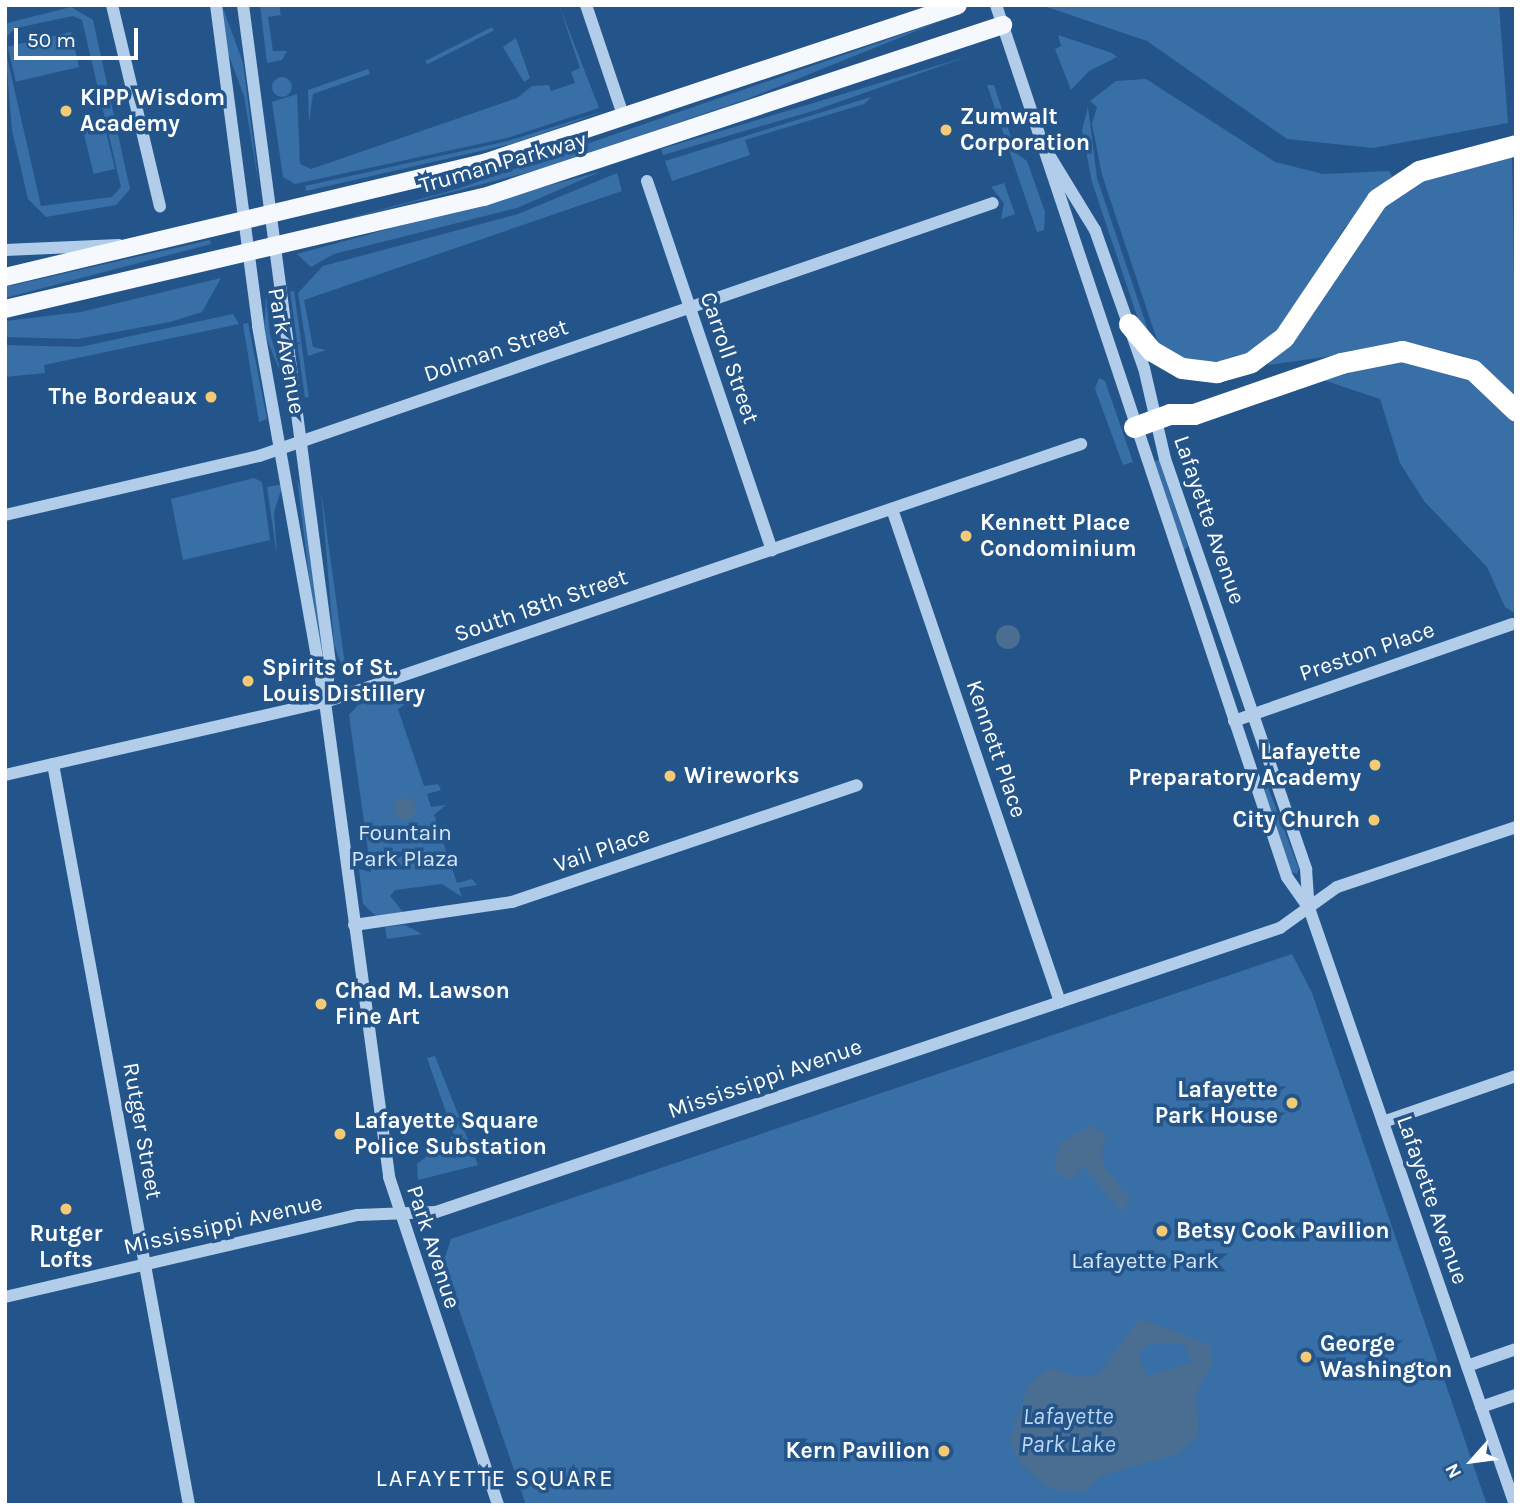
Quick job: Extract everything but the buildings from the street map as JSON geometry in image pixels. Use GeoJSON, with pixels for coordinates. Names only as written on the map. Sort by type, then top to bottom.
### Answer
{"type":"FeatureCollection","features":[{"type":"Feature","properties":{"kind":"highway"},"geometry":{"type":"LineString","coordinates":[[1129,324],[1152,351],[1182,368],[1217,372],[1251,362],[1284,337],[1377,199],[1419,171],[1516,145]]}},
{"type":"Feature","properties":{"kind":"highway"},"geometry":{"type":"LineString","coordinates":[[1134,427],[1163,417],[1194,414],[1308,373],[1402,351],[1473,370],[1516,411]]}},
{"type":"Feature","properties":{"kind":"main road","name":"Truman Parkway"},"geometry":{"type":"LineString","coordinates":[[5,276],[245,222],[487,162],[958,5]]}},
{"type":"Feature","properties":{"kind":"main road","name":"Truman Parkway"},"geometry":{"type":"LineString","coordinates":[[5,309],[496,193],[1003,25]]}},
{"type":"Feature","properties":{"kind":"street"},"geometry":{"type":"LineString","coordinates":[[112,5],[160,206]]}},
{"type":"Feature","properties":{"kind":"street","name":"Park Avenue"},"geometry":{"type":"LineString","coordinates":[[216,5],[248,253],[325,702],[386,1166],[498,1505]]}},
{"type":"Feature","properties":{"kind":"street","name":"Park Avenue"},"geometry":{"type":"LineString","coordinates":[[243,5],[330,663],[325,702]]}},
{"type":"Feature","properties":{"kind":"street"},"geometry":{"type":"LineString","coordinates":[[586,5],[624,118]]}},
{"type":"Feature","properties":{"kind":"street","name":"Lafayette Avenue"},"geometry":{"type":"LineString","coordinates":[[996,5],[1049,155],[1070,237],[1287,877],[1309,908]]}},
{"type":"Feature","properties":{"kind":"street","name":"Lafayette Avenue"},"geometry":{"type":"LineString","coordinates":[[1049,155],[1095,230],[1163,417],[1253,714],[1306,869],[1309,908],[1515,1505]]}},
{"type":"Feature","properties":{"kind":"street","name":"Carroll Street"},"geometry":{"type":"LineString","coordinates":[[646,181],[772,550]]}},
{"type":"Feature","properties":{"kind":"street","name":"Dolman Street"},"geometry":{"type":"LineString","coordinates":[[5,515],[282,447],[993,203]]}},
{"type":"Feature","properties":{"kind":"street"},"geometry":{"type":"LineString","coordinates":[[5,250],[55,243],[140,245]]}},
{"type":"Feature","properties":{"kind":"street","name":"South 18th Street"},"geometry":{"type":"LineString","coordinates":[[5,775],[325,702],[1081,444]]}},
{"type":"Feature","properties":{"kind":"street","name":"Kennett Place"},"geometry":{"type":"LineString","coordinates":[[892,509],[1060,1002]]}},
{"type":"Feature","properties":{"kind":"street","name":"Preston Place"},"geometry":{"type":"LineString","coordinates":[[1234,721],[1513,624]]}},
{"type":"Feature","properties":{"kind":"street","name":"Rutger Street"},"geometry":{"type":"LineString","coordinates":[[53,764],[189,1505]]}},
{"type":"Feature","properties":{"kind":"street","name":"Vail Place"},"geometry":{"type":"LineString","coordinates":[[354,926],[512,902],[857,785]]}},
{"type":"Feature","properties":{"kind":"street","name":"Mississippi Avenue"},"geometry":{"type":"LineString","coordinates":[[5,1297],[358,1215],[436,1212],[1280,928],[1337,887],[1516,827]]}},
{"type":"Feature","properties":{"kind":"street"},"geometry":{"type":"LineString","coordinates":[[1382,1122],[1516,1076]]}},
{"type":"Feature","properties":{"kind":"street"},"geometry":{"type":"LineString","coordinates":[[1467,1366],[1516,1349]]}},
{"type":"Feature","properties":{"kind":"street"},"geometry":{"type":"LineString","coordinates":[[1481,1407],[1516,1395]]}},
{"type":"Feature","properties":{"kind":"green space"},"geometry":{"type":"Polygon","coordinates":[[[222,5],[243,63],[259,186],[244,96],[228,53],[222,5]]]}},
{"type":"Feature","properties":{"kind":"green space"},"geometry":{"type":"Polygon","coordinates":[[[260,5],[279,5],[281,15],[268,17],[273,51],[287,51],[282,60],[267,63],[260,5]]]}},
{"type":"Feature","properties":{"kind":"green space"},"geometry":{"type":"Polygon","coordinates":[[[559,5],[599,108],[507,138],[295,184],[283,177],[272,102],[297,94],[300,164],[311,169],[517,98],[532,86],[549,85],[551,91],[575,83],[571,72],[580,68],[559,5]]]}},
{"type":"Feature","properties":{"kind":"green space"},"geometry":{"type":"Polygon","coordinates":[[[1041,5],[1499,5],[1508,123],[1373,148],[1287,139],[1147,41],[1041,5]]]}},
{"type":"Feature","properties":{"kind":"green space"},"geometry":{"type":"Polygon","coordinates":[[[71,7],[93,20],[130,189],[116,205],[46,217],[28,199],[12,130],[5,48],[41,206],[112,197],[121,187],[82,20],[73,16],[16,28],[5,38],[7,23],[71,7]]]}},
{"type":"Feature","properties":{"kind":"green space"},"geometry":{"type":"Polygon","coordinates":[[[941,21],[745,100],[537,170],[309,229],[457,189],[941,21]]]}},
{"type":"Feature","properties":{"kind":"green space"},"geometry":{"type":"Polygon","coordinates":[[[492,27],[494,31],[427,65],[425,61],[492,27]]]}},
{"type":"Feature","properties":{"kind":"green space"},"geometry":{"type":"Polygon","coordinates":[[[71,32],[79,67],[16,82],[8,47],[71,32]]]}},
{"type":"Feature","properties":{"kind":"green space"},"geometry":{"type":"Polygon","coordinates":[[[1058,35],[1117,57],[1089,71],[1071,90],[1055,49],[1061,46],[1058,35]]]}},
{"type":"Feature","properties":{"kind":"green space"},"geometry":{"type":"Polygon","coordinates":[[[516,38],[530,78],[524,82],[503,47],[516,38]]]}},
{"type":"Feature","properties":{"kind":"green space"},"geometry":{"type":"Polygon","coordinates":[[[969,56],[816,110],[663,155],[661,149],[969,56]]]}},
{"type":"Feature","properties":{"kind":"green space"},"geometry":{"type":"Polygon","coordinates":[[[368,69],[370,74],[313,94],[309,122],[308,90],[368,69]]]}},
{"type":"Feature","properties":{"kind":"green space"},"geometry":{"type":"Polygon","coordinates":[[[278,77],[286,77],[292,87],[286,97],[278,97],[272,91],[272,83],[278,77]]]}},
{"type":"Feature","properties":{"kind":"green space"},"geometry":{"type":"Polygon","coordinates":[[[1146,79],[1275,162],[1323,174],[1389,171],[1392,176],[1345,227],[1286,322],[1257,350],[1228,362],[1186,360],[1159,346],[1102,175],[1092,124],[1097,107],[1090,101],[1116,81],[1146,79]]]}},
{"type":"Feature","properties":{"kind":"green space"},"geometry":{"type":"Polygon","coordinates":[[[987,85],[994,85],[1016,153],[1027,161],[1045,212],[1044,230],[1037,232],[987,85]]]}},
{"type":"Feature","properties":{"kind":"green space"},"geometry":{"type":"Polygon","coordinates":[[[871,97],[864,104],[745,140],[750,155],[672,181],[665,161],[871,97]]]}},
{"type":"Feature","properties":{"kind":"green space"},"geometry":{"type":"Polygon","coordinates":[[[1088,107],[1097,178],[1151,339],[1139,322],[1092,182],[1082,130],[1088,107]]]}},
{"type":"Feature","properties":{"kind":"green space"},"geometry":{"type":"Polygon","coordinates":[[[607,110],[516,143],[306,191],[305,186],[508,141],[607,110]]]}},
{"type":"Feature","properties":{"kind":"green space"},"geometry":{"type":"Polygon","coordinates":[[[104,124],[115,169],[94,174],[83,129],[104,124]]]}},
{"type":"Feature","properties":{"kind":"green space"},"geometry":{"type":"Polygon","coordinates":[[[1512,154],[1516,400],[1463,356],[1416,344],[1268,365],[1357,232],[1407,185],[1512,154]]]}},
{"type":"Feature","properties":{"kind":"green space"},"geometry":{"type":"Polygon","coordinates":[[[602,171],[517,208],[334,254],[311,267],[297,254],[602,171]]]}},
{"type":"Feature","properties":{"kind":"green space"},"geometry":{"type":"Polygon","coordinates":[[[617,173],[622,191],[304,300],[313,347],[326,350],[308,356],[298,293],[323,266],[518,214],[617,173]]]}},
{"type":"Feature","properties":{"kind":"green space"},"geometry":{"type":"Polygon","coordinates":[[[1004,183],[1015,214],[1001,219],[1004,203],[991,187],[1004,183]]]}},
{"type":"Feature","properties":{"kind":"green space"},"geometry":{"type":"Polygon","coordinates":[[[210,240],[211,244],[5,298],[5,287],[210,240]]]}},
{"type":"Feature","properties":{"kind":"green space"},"geometry":{"type":"Polygon","coordinates":[[[221,278],[202,312],[170,322],[77,339],[5,337],[5,321],[81,312],[221,278]]]}},
{"type":"Feature","properties":{"kind":"green space"},"geometry":{"type":"Polygon","coordinates":[[[294,291],[309,397],[305,398],[290,292],[294,291]]]}},
{"type":"Feature","properties":{"kind":"green space"},"geometry":{"type":"Polygon","coordinates":[[[266,296],[270,334],[284,381],[264,332],[266,296]]]}},
{"type":"Feature","properties":{"kind":"green space"},"geometry":{"type":"Polygon","coordinates":[[[233,314],[239,324],[44,365],[45,373],[5,377],[5,345],[80,347],[233,314]]]}},
{"type":"Feature","properties":{"kind":"green space"},"geometry":{"type":"Polygon","coordinates":[[[248,323],[267,419],[259,422],[243,324],[248,323]]]}},
{"type":"Feature","properties":{"kind":"green space"},"geometry":{"type":"Polygon","coordinates":[[[1408,358],[1463,372],[1516,422],[1516,614],[1505,607],[1487,567],[1424,501],[1400,463],[1380,399],[1320,379],[1408,358]]]}},
{"type":"Feature","properties":{"kind":"green space"},"geometry":{"type":"Polygon","coordinates":[[[1099,378],[1105,381],[1133,462],[1123,465],[1095,389],[1099,378]]]}},
{"type":"Feature","properties":{"kind":"green space"},"geometry":{"type":"Polygon","coordinates":[[[1159,460],[1188,546],[1184,551],[1150,463],[1159,460]]]}},
{"type":"Feature","properties":{"kind":"green space"},"geometry":{"type":"Polygon","coordinates":[[[254,478],[262,482],[270,540],[183,560],[171,499],[254,478]]]}},
{"type":"Feature","properties":{"kind":"green space"},"geometry":{"type":"Polygon","coordinates":[[[297,479],[302,492],[323,655],[319,656],[297,479]]]}},
{"type":"Feature","properties":{"kind":"green space"},"geometry":{"type":"Polygon","coordinates":[[[283,484],[274,512],[277,556],[267,487],[283,484]]]}},
{"type":"Feature","properties":{"kind":"green space"},"geometry":{"type":"Polygon","coordinates":[[[321,490],[345,665],[342,666],[334,645],[321,490]]]}},
{"type":"Feature","properties":{"kind":"green space","name":"Fountain Park Plaza"},"geometry":{"type":"Polygon","coordinates":[[[409,690],[394,697],[413,699],[398,709],[424,786],[438,784],[441,790],[427,794],[431,807],[446,805],[434,815],[457,883],[472,879],[477,885],[459,888],[462,897],[442,884],[395,890],[390,896],[403,912],[377,917],[363,904],[359,869],[371,872],[349,715],[358,705],[409,690]]]}},
{"type":"Feature","properties":{"kind":"green space"},"geometry":{"type":"Polygon","coordinates":[[[1268,787],[1299,869],[1297,874],[1291,872],[1263,790],[1268,787]]]}},
{"type":"Feature","properties":{"kind":"green space"},"geometry":{"type":"Polygon","coordinates":[[[405,925],[422,934],[387,939],[385,927],[405,925]]]}},
{"type":"Feature","properties":{"kind":"green space","name":"Lafayette Park"},"geometry":{"type":"Polygon","coordinates":[[[1292,954],[1312,993],[1487,1505],[526,1505],[443,1263],[451,1239],[1292,954]]]}},
{"type":"Feature","properties":{"kind":"green space"},"geometry":{"type":"Polygon","coordinates":[[[435,1056],[478,1165],[418,1180],[417,1164],[454,1135],[427,1058],[435,1056]]]}},
{"type":"Feature","properties":{"kind":"water"},"geometry":{"type":"Polygon","coordinates":[[[1008,625],[1019,632],[1020,637],[1013,648],[1008,649],[997,642],[996,637],[1003,626],[1008,625]]]}},
{"type":"Feature","properties":{"kind":"water"},"geometry":{"type":"Polygon","coordinates":[[[405,798],[413,801],[416,809],[413,817],[405,820],[397,817],[394,809],[397,801],[405,798]]]}},
{"type":"Feature","properties":{"kind":"water"},"geometry":{"type":"Polygon","coordinates":[[[1091,1125],[1107,1135],[1101,1151],[1105,1168],[1130,1198],[1122,1212],[1084,1167],[1070,1181],[1053,1171],[1060,1143],[1091,1125]]]}},
{"type":"Feature","properties":{"kind":"water","name":"Lafayette Park Lake"},"geometry":{"type":"Polygon","coordinates":[[[1139,1319],[1209,1344],[1213,1362],[1196,1393],[1199,1434],[1179,1454],[1103,1475],[1081,1493],[1047,1488],[1019,1462],[1010,1440],[1029,1384],[1048,1368],[1079,1377],[1098,1374],[1139,1319]],[[1152,1343],[1139,1352],[1146,1376],[1192,1363],[1184,1344],[1152,1343]]]}},
{"type":"Feature","properties":{"kind":"place","name":"KIPP Wisdom Academy"},"geometry":{"type":"Point","coordinates":[66,111]}},
{"type":"Feature","properties":{"kind":"place","name":"Zumwalt Corporation"},"geometry":{"type":"Point","coordinates":[946,130]}},
{"type":"Feature","properties":{"kind":"place","name":"The Bordeaux"},"geometry":{"type":"Point","coordinates":[211,397]}},
{"type":"Feature","properties":{"kind":"place","name":"Kennett Place Condominium"},"geometry":{"type":"Point","coordinates":[966,536]}},
{"type":"Feature","properties":{"kind":"place","name":"Spirits of St. Louis Distillery"},"geometry":{"type":"Point","coordinates":[248,681]}},
{"type":"Feature","properties":{"kind":"place","name":"Lafayette Preparatory Academy"},"geometry":{"type":"Point","coordinates":[1375,765]}},
{"type":"Feature","properties":{"kind":"place","name":"Wireworks"},"geometry":{"type":"Point","coordinates":[670,776]}},
{"type":"Feature","properties":{"kind":"place","name":"City Church"},"geometry":{"type":"Point","coordinates":[1374,820]}},
{"type":"Feature","properties":{"kind":"place","name":"Chad M. Lawson Fine Art"},"geometry":{"type":"Point","coordinates":[321,1004]}},
{"type":"Feature","properties":{"kind":"place","name":"Lafayette Park House"},"geometry":{"type":"Point","coordinates":[1292,1103]}},
{"type":"Feature","properties":{"kind":"place","name":"Lafayette Square Police Substation"},"geometry":{"type":"Point","coordinates":[340,1134]}},
{"type":"Feature","properties":{"kind":"place","name":"Rutger Lofts"},"geometry":{"type":"Point","coordinates":[66,1209]}},
{"type":"Feature","properties":{"kind":"place","name":"Betsy Cook Pavilion"},"geometry":{"type":"Point","coordinates":[1162,1231]}},
{"type":"Feature","properties":{"kind":"place","name":"George Washington"},"geometry":{"type":"Point","coordinates":[1306,1357]}},
{"type":"Feature","properties":{"kind":"place","name":"Kern Pavilion"},"geometry":{"type":"Point","coordinates":[944,1451]}},
{"type":"Feature","properties":{"kind":"district","name":"LAFAYETTE SQUARE"},"geometry":{"type":"Point","coordinates":[495,1479]}}]}
